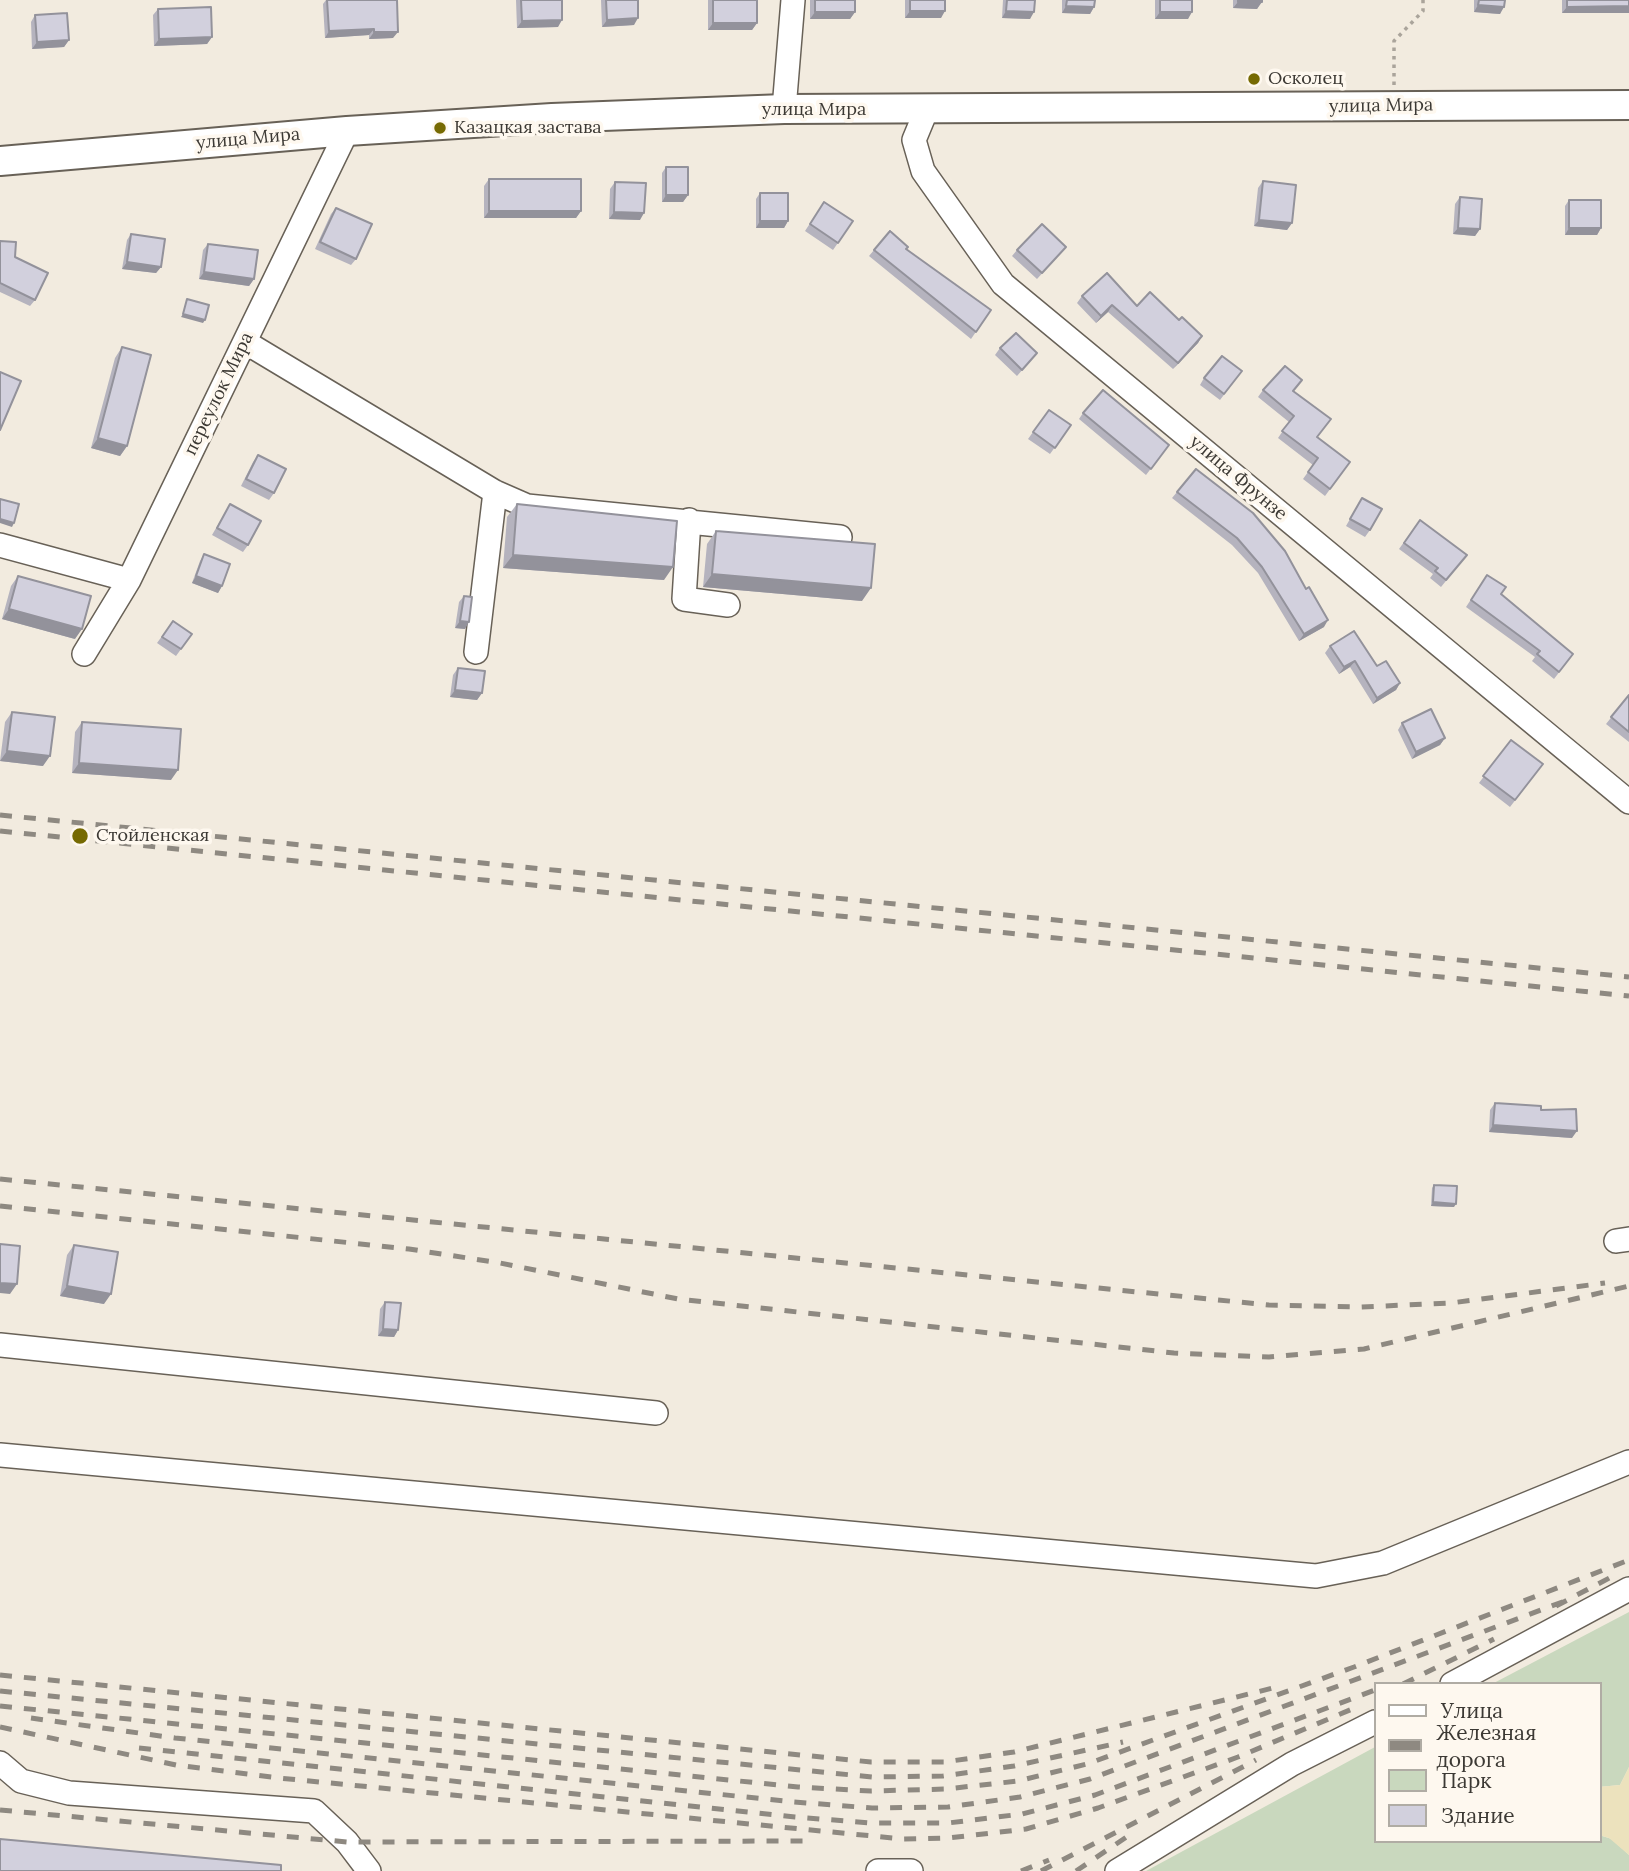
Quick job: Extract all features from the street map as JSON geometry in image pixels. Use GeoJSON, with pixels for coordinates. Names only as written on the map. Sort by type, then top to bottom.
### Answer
{"type":"FeatureCollection","features":[{"type":"Feature","properties":{"kind":"main road","name":"улица Мира"},"geometry":{"type":"LineString","coordinates":[[0,161],[347,131],[552,118],[785,109],[926,111],[1629,105]]}},
{"type":"Feature","properties":{"kind":"street"},"geometry":{"type":"LineString","coordinates":[[785,109],[793,0]]}},
{"type":"Feature","properties":{"kind":"street","name":"улица Фрунзе"},"geometry":{"type":"LineString","coordinates":[[926,111],[914,140],[923,171],[1003,284],[1629,802]]}},
{"type":"Feature","properties":{"kind":"street","name":"переулок Мира"},"geometry":{"type":"LineString","coordinates":[[84,654],[129,580],[347,131]]}},
{"type":"Feature","properties":{"kind":"street"},"geometry":{"type":"LineString","coordinates":[[245,342],[495,492],[527,506],[840,537]]}},
{"type":"Feature","properties":{"kind":"street"},"geometry":{"type":"LineString","coordinates":[[476,652],[495,492]]}},
{"type":"Feature","properties":{"kind":"street"},"geometry":{"type":"LineString","coordinates":[[689,520],[684,599],[728,605]]}},
{"type":"Feature","properties":{"kind":"street"},"geometry":{"type":"LineString","coordinates":[[0,545],[129,580]]}},
{"type":"Feature","properties":{"kind":"street"},"geometry":{"type":"LineString","coordinates":[[0,1345],[656,1413]]}},
{"type":"Feature","properties":{"kind":"street"},"geometry":{"type":"LineString","coordinates":[[0,1455],[1315,1576],[1383,1563],[1629,1462]]}},
{"type":"Feature","properties":{"kind":"street"},"geometry":{"type":"LineString","coordinates":[[1456,1682],[1629,1589]]}},
{"type":"Feature","properties":{"kind":"street"},"geometry":{"type":"LineString","coordinates":[[1117,1871],[1292,1764],[1374,1723]]}},
{"type":"Feature","properties":{"kind":"street"},"geometry":{"type":"LineString","coordinates":[[0,1763],[21,1781],[69,1793],[314,1811],[346,1842],[369,1871]]}},
{"type":"Feature","properties":{"kind":"street"},"geometry":{"type":"LineString","coordinates":[[878,1871],[911,1871]]}},
{"type":"Feature","properties":{"kind":"path"},"geometry":{"type":"LineString","coordinates":[[1394,105],[1394,41],[1423,11],[1423,0]]}},
{"type":"Feature","properties":{"kind":"green space"},"geometry":{"type":"Polygon","coordinates":[[[1629,1612],[1629,1767],[1620,1785],[1601,1787],[1601,1682],[1496,1682],[1629,1612]]]}},
{"type":"Feature","properties":{"kind":"green space"},"geometry":{"type":"Polygon","coordinates":[[[1374,1748],[1374,1843],[1601,1843],[1601,1836],[1612,1839],[1629,1855],[1629,1871],[1146,1871],[1374,1748]]]}},
{"type":"Feature","properties":{"kind":"sand"},"geometry":{"type":"Polygon","coordinates":[[[1629,1767],[1629,1855],[1609,1838],[1601,1836],[1601,1787],[1620,1785],[1629,1767]]]}},
{"type":"Feature","properties":{"kind":"building"},"geometry":{"type":"Polygon","coordinates":[[[327,0],[397,0],[398,32],[374,32],[374,29],[329,31],[327,0]]]}},
{"type":"Feature","properties":{"kind":"building"},"geometry":{"type":"Polygon","coordinates":[[[521,0],[562,0],[562,20],[522,21],[521,0]]]}},
{"type":"Feature","properties":{"kind":"building"},"geometry":{"type":"Polygon","coordinates":[[[606,0],[638,0],[638,18],[607,20],[606,0]]]}},
{"type":"Feature","properties":{"kind":"building"},"geometry":{"type":"Polygon","coordinates":[[[713,0],[757,0],[757,23],[713,23],[713,0]]]}},
{"type":"Feature","properties":{"kind":"building"},"geometry":{"type":"Polygon","coordinates":[[[815,0],[855,0],[855,12],[815,12],[815,0]]]}},
{"type":"Feature","properties":{"kind":"building"},"geometry":{"type":"Polygon","coordinates":[[[910,0],[945,0],[945,11],[910,11],[910,0]]]}},
{"type":"Feature","properties":{"kind":"building"},"geometry":{"type":"Polygon","coordinates":[[[1007,0],[1035,0],[1034,12],[1006,11],[1007,0]]]}},
{"type":"Feature","properties":{"kind":"building"},"geometry":{"type":"Polygon","coordinates":[[[1067,0],[1095,0],[1094,7],[1066,6],[1067,0]]]}},
{"type":"Feature","properties":{"kind":"building"},"geometry":{"type":"Polygon","coordinates":[[[1160,0],[1192,0],[1192,12],[1160,12],[1160,0]]]}},
{"type":"Feature","properties":{"kind":"building"},"geometry":{"type":"Polygon","coordinates":[[[1262,0],[1262,2],[1238,2],[1262,0]]]}},
{"type":"Feature","properties":{"kind":"building"},"geometry":{"type":"Polygon","coordinates":[[[1479,0],[1505,0],[1504,7],[1478,5],[1479,0]]]}},
{"type":"Feature","properties":{"kind":"building"},"geometry":{"type":"Polygon","coordinates":[[[1567,0],[1629,0],[1629,6],[1567,7],[1567,0]]]}},
{"type":"Feature","properties":{"kind":"building"},"geometry":{"type":"Polygon","coordinates":[[[211,7],[212,37],[159,39],[158,9],[211,7]]]}},
{"type":"Feature","properties":{"kind":"building"},"geometry":{"type":"Polygon","coordinates":[[[67,13],[69,40],[37,42],[35,15],[67,13]]]}},
{"type":"Feature","properties":{"kind":"building"},"geometry":{"type":"Polygon","coordinates":[[[666,167],[688,167],[688,195],[666,195],[666,167]]]}},
{"type":"Feature","properties":{"kind":"building"},"geometry":{"type":"Polygon","coordinates":[[[489,179],[581,179],[581,211],[489,211],[489,179]]]}},
{"type":"Feature","properties":{"kind":"building"},"geometry":{"type":"Polygon","coordinates":[[[1263,181],[1296,185],[1292,223],[1259,220],[1263,181]]]}},
{"type":"Feature","properties":{"kind":"building"},"geometry":{"type":"Polygon","coordinates":[[[615,182],[646,183],[644,213],[614,212],[615,182]]]}},
{"type":"Feature","properties":{"kind":"building"},"geometry":{"type":"Polygon","coordinates":[[[760,193],[788,193],[788,221],[760,221],[760,193]]]}},
{"type":"Feature","properties":{"kind":"building"},"geometry":{"type":"Polygon","coordinates":[[[1460,197],[1482,199],[1480,229],[1458,228],[1460,197]]]}},
{"type":"Feature","properties":{"kind":"building"},"geometry":{"type":"Polygon","coordinates":[[[1569,200],[1601,200],[1601,228],[1569,228],[1569,200]]]}},
{"type":"Feature","properties":{"kind":"building"},"geometry":{"type":"Polygon","coordinates":[[[824,202],[853,221],[838,243],[810,224],[824,202]]]}},
{"type":"Feature","properties":{"kind":"building"},"geometry":{"type":"Polygon","coordinates":[[[336,208],[372,224],[356,259],[320,242],[336,208]]]}},
{"type":"Feature","properties":{"kind":"building"},"geometry":{"type":"Polygon","coordinates":[[[1042,224],[1066,247],[1042,273],[1017,250],[1042,224]]]}},
{"type":"Feature","properties":{"kind":"building"},"geometry":{"type":"Polygon","coordinates":[[[890,231],[908,247],[906,249],[991,310],[976,332],[874,250],[890,231]]]}},
{"type":"Feature","properties":{"kind":"building"},"geometry":{"type":"Polygon","coordinates":[[[131,234],[165,239],[161,267],[127,262],[131,234]]]}},
{"type":"Feature","properties":{"kind":"building"},"geometry":{"type":"Polygon","coordinates":[[[0,241],[16,242],[15,257],[48,273],[35,300],[0,283],[0,241]]]}},
{"type":"Feature","properties":{"kind":"building"},"geometry":{"type":"Polygon","coordinates":[[[208,244],[258,250],[254,279],[204,272],[208,244]]]}},
{"type":"Feature","properties":{"kind":"building"},"geometry":{"type":"Polygon","coordinates":[[[1107,273],[1137,306],[1150,292],[1179,320],[1182,317],[1202,336],[1178,363],[1112,305],[1101,316],[1082,296],[1107,273]]]}},
{"type":"Feature","properties":{"kind":"building"},"geometry":{"type":"Polygon","coordinates":[[[187,299],[209,305],[205,320],[183,314],[187,299]]]}},
{"type":"Feature","properties":{"kind":"building"},"geometry":{"type":"Polygon","coordinates":[[[1016,333],[1037,353],[1022,370],[1000,348],[1016,333]]]}},
{"type":"Feature","properties":{"kind":"building"},"geometry":{"type":"Polygon","coordinates":[[[122,347],[151,355],[127,446],[98,438],[122,347]]]}},
{"type":"Feature","properties":{"kind":"building"},"geometry":{"type":"Polygon","coordinates":[[[1222,356],[1242,371],[1224,394],[1204,378],[1222,356]]]}},
{"type":"Feature","properties":{"kind":"building"},"geometry":{"type":"Polygon","coordinates":[[[1285,366],[1302,380],[1293,391],[1331,419],[1317,437],[1350,462],[1330,489],[1308,472],[1318,458],[1282,431],[1294,416],[1263,390],[1285,366]]]}},
{"type":"Feature","properties":{"kind":"building"},"geometry":{"type":"Polygon","coordinates":[[[0,372],[21,381],[0,430],[0,372]]]}},
{"type":"Feature","properties":{"kind":"building"},"geometry":{"type":"Polygon","coordinates":[[[1103,390],[1169,445],[1151,469],[1083,413],[1103,390]]]}},
{"type":"Feature","properties":{"kind":"building"},"geometry":{"type":"Polygon","coordinates":[[[1049,410],[1071,425],[1055,448],[1033,432],[1049,410]]]}},
{"type":"Feature","properties":{"kind":"building"},"geometry":{"type":"Polygon","coordinates":[[[258,455],[286,469],[274,493],[246,479],[258,455]]]}},
{"type":"Feature","properties":{"kind":"building"},"geometry":{"type":"Polygon","coordinates":[[[1196,469],[1253,513],[1285,551],[1306,589],[1309,587],[1328,620],[1304,634],[1262,567],[1237,538],[1177,492],[1196,469]]]}},
{"type":"Feature","properties":{"kind":"building"},"geometry":{"type":"Polygon","coordinates":[[[1362,498],[1382,509],[1370,530],[1350,519],[1362,498]]]}},
{"type":"Feature","properties":{"kind":"building"},"geometry":{"type":"Polygon","coordinates":[[[0,499],[19,504],[14,523],[0,519],[0,499]]]}},
{"type":"Feature","properties":{"kind":"building"},"geometry":{"type":"Polygon","coordinates":[[[230,504],[261,521],[248,545],[217,528],[230,504]]]}},
{"type":"Feature","properties":{"kind":"building"},"geometry":{"type":"Polygon","coordinates":[[[517,504],[677,521],[673,567],[513,555],[517,504]]]}},
{"type":"Feature","properties":{"kind":"building"},"geometry":{"type":"Polygon","coordinates":[[[1420,520],[1467,555],[1446,580],[1435,571],[1438,568],[1404,543],[1420,520]]]}},
{"type":"Feature","properties":{"kind":"building"},"geometry":{"type":"Polygon","coordinates":[[[716,531],[875,544],[871,588],[712,574],[716,531]]]}},
{"type":"Feature","properties":{"kind":"building"},"geometry":{"type":"Polygon","coordinates":[[[204,554],[230,564],[222,586],[196,576],[204,554]]]}},
{"type":"Feature","properties":{"kind":"building"},"geometry":{"type":"Polygon","coordinates":[[[1487,575],[1506,587],[1501,594],[1573,654],[1559,672],[1537,654],[1540,651],[1471,600],[1487,575]]]}},
{"type":"Feature","properties":{"kind":"building"},"geometry":{"type":"Polygon","coordinates":[[[18,576],[91,596],[82,629],[9,609],[18,576]]]}},
{"type":"Feature","properties":{"kind":"building"},"geometry":{"type":"Polygon","coordinates":[[[464,596],[472,597],[469,622],[460,621],[464,596]]]}},
{"type":"Feature","properties":{"kind":"building"},"geometry":{"type":"Polygon","coordinates":[[[173,621],[192,634],[181,649],[162,637],[173,621]]]}},
{"type":"Feature","properties":{"kind":"building"},"geometry":{"type":"Polygon","coordinates":[[[1354,631],[1377,666],[1386,661],[1400,683],[1377,698],[1355,661],[1344,667],[1330,646],[1354,631]]]}},
{"type":"Feature","properties":{"kind":"building"},"geometry":{"type":"Polygon","coordinates":[[[458,668],[485,671],[482,693],[455,690],[458,668]]]}},
{"type":"Feature","properties":{"kind":"building"},"geometry":{"type":"Polygon","coordinates":[[[1629,695],[1629,732],[1611,717],[1629,695]]]}},
{"type":"Feature","properties":{"kind":"building"},"geometry":{"type":"Polygon","coordinates":[[[1431,709],[1445,738],[1416,752],[1402,723],[1431,709]]]}},
{"type":"Feature","properties":{"kind":"building"},"geometry":{"type":"Polygon","coordinates":[[[12,712],[55,717],[50,756],[7,751],[12,712]]]}},
{"type":"Feature","properties":{"kind":"building"},"geometry":{"type":"Polygon","coordinates":[[[82,722],[181,729],[178,770],[79,763],[82,722]]]}},
{"type":"Feature","properties":{"kind":"building"},"geometry":{"type":"Polygon","coordinates":[[[1511,740],[1543,764],[1515,800],[1483,776],[1511,740]]]}},
{"type":"Feature","properties":{"kind":"building"},"geometry":{"type":"Polygon","coordinates":[[[1495,1103],[1541,1106],[1541,1110],[1576,1109],[1577,1131],[1493,1125],[1495,1103]]]}},
{"type":"Feature","properties":{"kind":"building"},"geometry":{"type":"Polygon","coordinates":[[[1434,1185],[1457,1186],[1456,1204],[1433,1202],[1434,1185]]]}},
{"type":"Feature","properties":{"kind":"building"},"geometry":{"type":"Polygon","coordinates":[[[0,1244],[20,1246],[17,1284],[0,1283],[0,1244]]]}},
{"type":"Feature","properties":{"kind":"building"},"geometry":{"type":"Polygon","coordinates":[[[74,1245],[118,1252],[111,1294],[67,1286],[74,1245]]]}},
{"type":"Feature","properties":{"kind":"building"},"geometry":{"type":"Polygon","coordinates":[[[385,1302],[401,1303],[398,1330],[383,1329],[385,1302]]]}},
{"type":"Feature","properties":{"kind":"building"},"geometry":{"type":"Polygon","coordinates":[[[0,1839],[281,1865],[281,1871],[0,1871],[0,1839]]]}},
{"type":"Feature","properties":{"kind":"railway"},"geometry":{"type":"LineString","coordinates":[[0,815],[1629,977]]}},
{"type":"Feature","properties":{"kind":"railway"},"geometry":{"type":"LineString","coordinates":[[0,831],[1629,996]]}},
{"type":"Feature","properties":{"kind":"railway"},"geometry":{"type":"LineString","coordinates":[[0,1179],[1269,1305],[1361,1307],[1451,1303],[1605,1283]]}},
{"type":"Feature","properties":{"kind":"railway"},"geometry":{"type":"LineString","coordinates":[[0,1206],[409,1249],[500,1263],[678,1299],[1174,1353],[1269,1357],[1364,1349],[1629,1286]]}},
{"type":"Feature","properties":{"kind":"railway"},"geometry":{"type":"LineString","coordinates":[[0,1706],[798,1787],[871,1791],[946,1789],[1018,1781],[1087,1764],[1354,1667],[1629,1560]]}},
{"type":"Feature","properties":{"kind":"railway"},"geometry":{"type":"LineString","coordinates":[[1556,1606],[1615,1575]]}},
{"type":"Feature","properties":{"kind":"railway"},"geometry":{"type":"LineString","coordinates":[[31,1718],[175,1738],[794,1802],[872,1808],[948,1807],[1020,1797],[1090,1779],[1565,1601]]}},
{"type":"Feature","properties":{"kind":"railway"},"geometry":{"type":"LineString","coordinates":[[1407,1682],[1494,1639]]}},
{"type":"Feature","properties":{"kind":"railway"},"geometry":{"type":"LineString","coordinates":[[0,1675],[871,1762],[944,1762],[1014,1752],[1273,1688]]}},
{"type":"Feature","properties":{"kind":"railway"},"geometry":{"type":"LineString","coordinates":[[139,1748],[795,1817],[871,1823],[948,1823],[1022,1814],[1095,1795],[1374,1690]]}},
{"type":"Feature","properties":{"kind":"railway"},"geometry":{"type":"LineString","coordinates":[[0,1691],[872,1777],[943,1776],[1014,1766],[1123,1742]]}},
{"type":"Feature","properties":{"kind":"railway"},"geometry":{"type":"LineString","coordinates":[[0,1727],[176,1765],[279,1778],[903,1839],[948,1838],[1026,1829],[1098,1808],[1238,1757],[1357,1707]]}},
{"type":"Feature","properties":{"kind":"railway"},"geometry":{"type":"LineString","coordinates":[[1041,1871],[1256,1760]]}},
{"type":"Feature","properties":{"kind":"railway"},"geometry":{"type":"LineString","coordinates":[[0,1810],[347,1842],[805,1841]]}},
{"type":"Feature","properties":{"kind":"railway"},"geometry":{"type":"LineString","coordinates":[[1076,1871],[1131,1834]]}},
{"type":"Feature","properties":{"kind":"railway"},"geometry":{"type":"LineString","coordinates":[[1021,1871],[1049,1860]]}},
{"type":"Feature","properties":{"kind":"place","name":"Осколец"},"geometry":{"type":"Point","coordinates":[1254,79]}},
{"type":"Feature","properties":{"kind":"place","name":"Казацкая застава"},"geometry":{"type":"Point","coordinates":[440,128]}},
{"type":"Feature","properties":{"kind":"place","name":"Стойленская"},"geometry":{"type":"Point","coordinates":[80,836]}}]}
